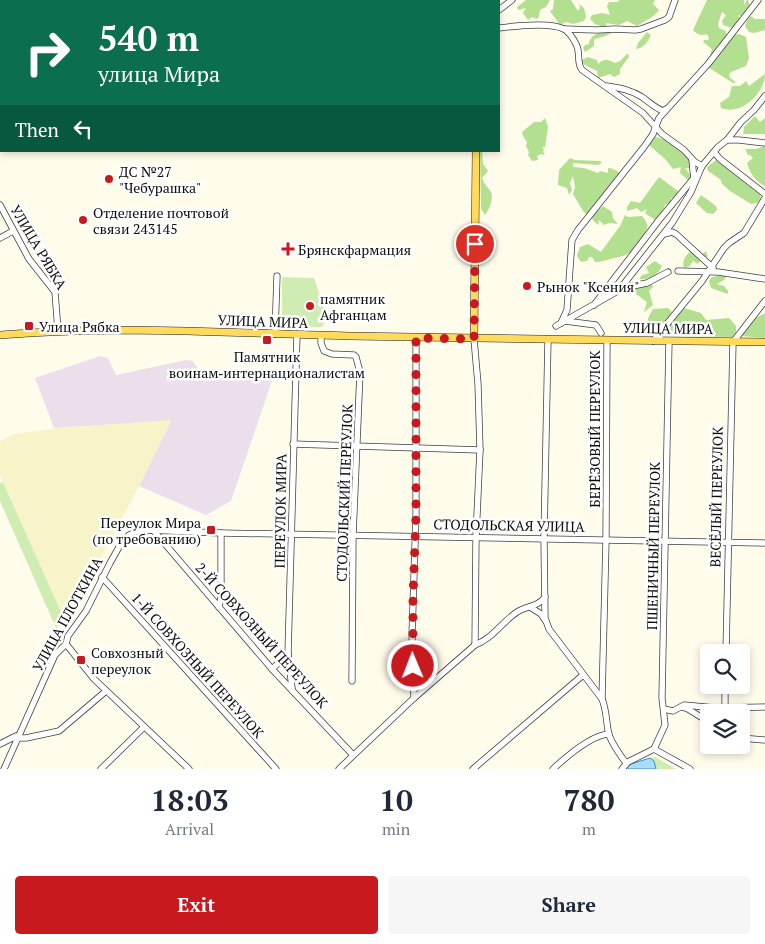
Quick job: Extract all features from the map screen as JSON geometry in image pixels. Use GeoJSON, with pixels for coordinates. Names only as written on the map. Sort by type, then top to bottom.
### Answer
{"type":"FeatureCollection","features":[{"type":"Feature","properties":{"kind":"main road"},"geometry":{"type":"LineString","coordinates":[[474,339],[476,152]]}},
{"type":"Feature","properties":{"kind":"main road","name":"УЛИЦА МИРА"},"geometry":{"type":"LineString","coordinates":[[0,335],[58,331],[149,330],[416,338],[765,342]]}},
{"type":"Feature","properties":{"kind":"street"},"geometry":{"type":"LineString","coordinates":[[500,9],[512,0]]}},
{"type":"Feature","properties":{"kind":"street"},"geometry":{"type":"LineString","coordinates":[[500,28],[518,25],[564,29],[641,29],[665,20],[669,16],[675,0]]}},
{"type":"Feature","properties":{"kind":"street"},"geometry":{"type":"LineString","coordinates":[[561,324],[567,310],[572,240],[578,230],[648,141],[667,108],[704,69],[758,0]]}},
{"type":"Feature","properties":{"kind":"street"},"geometry":{"type":"LineString","coordinates":[[564,29],[574,33],[577,41],[580,68],[643,113],[692,160],[702,166]]}},
{"type":"Feature","properties":{"kind":"street"},"geometry":{"type":"LineString","coordinates":[[602,85],[631,91],[661,110],[667,108]]}},
{"type":"Feature","properties":{"kind":"street"},"geometry":{"type":"LineString","coordinates":[[619,290],[663,234],[688,196],[702,166],[765,96]]}},
{"type":"Feature","properties":{"kind":"street"},"geometry":{"type":"LineString","coordinates":[[727,140],[765,143]]}},
{"type":"Feature","properties":{"kind":"street"},"geometry":{"type":"LineString","coordinates":[[714,152],[720,159],[765,194]]}},
{"type":"Feature","properties":{"kind":"street"},"geometry":{"type":"LineString","coordinates":[[594,305],[659,220],[694,180],[692,160]]}},
{"type":"Feature","properties":{"kind":"street"},"geometry":{"type":"LineString","coordinates":[[653,341],[729,243],[744,233],[765,198]]}},
{"type":"Feature","properties":{"kind":"street","name":"УЛИЦА РЯБКА"},"geometry":{"type":"LineString","coordinates":[[0,205],[30,259],[55,292],[58,331]]}},
{"type":"Feature","properties":{"kind":"street"},"geometry":{"type":"LineString","coordinates":[[0,238],[13,231]]}},
{"type":"Feature","properties":{"kind":"street"},"geometry":{"type":"LineString","coordinates":[[663,234],[669,232],[676,234],[710,269]]}},
{"type":"Feature","properties":{"kind":"street"},"geometry":{"type":"LineString","coordinates":[[678,271],[710,269],[718,272],[765,279]]}},
{"type":"Feature","properties":{"kind":"street"},"geometry":{"type":"LineString","coordinates":[[561,324],[619,290],[628,286],[647,283],[668,272]]}},
{"type":"Feature","properties":{"kind":"street"},"geometry":{"type":"LineString","coordinates":[[275,334],[277,276]]}},
{"type":"Feature","properties":{"kind":"street"},"geometry":{"type":"LineString","coordinates":[[732,342],[765,301]]}},
{"type":"Feature","properties":{"kind":"street"},"geometry":{"type":"LineString","coordinates":[[561,324],[596,325],[602,333]]}},
{"type":"Feature","properties":{"kind":"street","name":"ПЕРЕУЛОК МИРА"},"geometry":{"type":"LineString","coordinates":[[292,688],[288,654],[293,534],[293,444],[297,334]]}},
{"type":"Feature","properties":{"kind":"street","name":"СТОДОЛЬСКИЙ ПЕРЕУЛОК"},"geometry":{"type":"LineString","coordinates":[[320,335],[324,351],[332,354],[354,355],[359,363],[360,372],[353,535],[352,681]]}},
{"type":"Feature","properties":{"kind":"street"},"geometry":{"type":"LineString","coordinates":[[414,698],[412,635],[415,536],[416,338]]}},
{"type":"Feature","properties":{"kind":"street"},"geometry":{"type":"LineString","coordinates":[[474,339],[478,384],[480,450],[476,537],[475,645]]}},
{"type":"Feature","properties":{"kind":"street"},"geometry":{"type":"LineString","coordinates":[[547,624],[544,611],[544,538],[548,339]]}},
{"type":"Feature","properties":{"kind":"street","name":"БЕРЁЗОВЫЙ ПЕРЕУЛОК"},"geometry":{"type":"LineString","coordinates":[[602,699],[606,540],[607,340]]}},
{"type":"Feature","properties":{"kind":"street","name":"ПШЕНИЧНЫЙ ПЕРЕУЛОК"},"geometry":{"type":"LineString","coordinates":[[654,749],[665,725],[662,698],[669,341]]}},
{"type":"Feature","properties":{"kind":"street","name":"ВЕСЁЛЫЙ ПЕРЕУЛОК"},"geometry":{"type":"LineString","coordinates":[[726,644],[732,342]]}},
{"type":"Feature","properties":{"kind":"street"},"geometry":{"type":"LineString","coordinates":[[293,444],[480,450]]}},
{"type":"Feature","properties":{"kind":"street","name":"СТОДОЛЬСКАЯ УЛИЦА"},"geometry":{"type":"LineString","coordinates":[[132,534],[153,530],[221,533],[765,543]]}},
{"type":"Feature","properties":{"kind":"street","name":"2-Й СОВХОЗНЫЙ ПЕРЕУЛОК"},"geometry":{"type":"LineString","coordinates":[[153,530],[272,669],[292,688],[353,755]]}},
{"type":"Feature","properties":{"kind":"street"},"geometry":{"type":"LineString","coordinates":[[219,607],[221,598],[221,533]]}},
{"type":"Feature","properties":{"kind":"street","name":"УЛИЦА ПЛОТКИНА"},"geometry":{"type":"LineString","coordinates":[[4,769],[15,738],[22,729],[55,655],[66,644],[68,636],[86,611],[119,547],[132,534]]}},
{"type":"Feature","properties":{"kind":"street","name":"1-Й СОВХОЗНЫЙ ПЕРЕУЛОК"},"geometry":{"type":"LineString","coordinates":[[102,577],[276,769]]}},
{"type":"Feature","properties":{"kind":"street"},"geometry":{"type":"LineString","coordinates":[[339,769],[414,698],[475,645],[485,640],[516,613],[539,603],[545,597]]}},
{"type":"Feature","properties":{"kind":"street"},"geometry":{"type":"LineString","coordinates":[[530,607],[541,614],[602,699],[606,710],[609,734],[616,750],[626,763]]}},
{"type":"Feature","properties":{"kind":"street"},"geometry":{"type":"LineString","coordinates":[[66,644],[86,671],[186,768]]}},
{"type":"Feature","properties":{"kind":"street"},"geometry":{"type":"LineString","coordinates":[[272,669],[288,654]]}},
{"type":"Feature","properties":{"kind":"street"},"geometry":{"type":"LineString","coordinates":[[473,769],[583,675]]}},
{"type":"Feature","properties":{"kind":"street"},"geometry":{"type":"LineString","coordinates":[[0,744],[15,738],[26,738],[58,731],[106,691]]}},
{"type":"Feature","properties":{"kind":"street"},"geometry":{"type":"LineString","coordinates":[[680,706],[700,717]]}},
{"type":"Feature","properties":{"kind":"street"},"geometry":{"type":"LineString","coordinates":[[663,731],[672,711],[680,706],[700,706]]}},
{"type":"Feature","properties":{"kind":"street"},"geometry":{"type":"LineString","coordinates":[[750,707],[765,707]]}},
{"type":"Feature","properties":{"kind":"street"},"geometry":{"type":"LineString","coordinates":[[664,709],[672,711]]}},
{"type":"Feature","properties":{"kind":"street"},"geometry":{"type":"LineString","coordinates":[[101,769],[144,727]]}},
{"type":"Feature","properties":{"kind":"street"},"geometry":{"type":"LineString","coordinates":[[553,769],[583,745],[601,735],[609,734]]}},
{"type":"Feature","properties":{"kind":"street"},"geometry":{"type":"LineString","coordinates":[[750,739],[765,740]]}},
{"type":"Feature","properties":{"kind":"street"},"geometry":{"type":"LineString","coordinates":[[622,769],[626,763],[654,749],[690,769]]}},
{"type":"Feature","properties":{"kind":"shaded area"},"geometry":{"type":"Polygon","coordinates":[[[100,356],[108,358],[116,375],[186,360],[193,361],[199,371],[264,371],[273,378],[231,501],[206,515],[139,486],[171,421],[54,428],[35,378],[100,356]]]}},
{"type":"Feature","properties":{"kind":"shaded area"},"geometry":{"type":"Polygon","coordinates":[[[171,420],[139,486],[66,623],[0,475],[0,441],[14,434],[58,428],[171,420]]]}},
{"type":"Feature","properties":{"kind":"green space"},"geometry":{"type":"Polygon","coordinates":[[[526,0],[550,0],[546,7],[540,10],[537,19],[532,17],[528,20],[523,13],[526,8],[518,10],[517,7],[526,0]]]}},
{"type":"Feature","properties":{"kind":"green space"},"geometry":{"type":"Polygon","coordinates":[[[554,0],[571,0],[578,11],[580,8],[579,4],[584,8],[586,17],[584,21],[573,24],[566,22],[560,25],[550,11],[553,9],[554,0]]]}},
{"type":"Feature","properties":{"kind":"green space"},"geometry":{"type":"Polygon","coordinates":[[[619,0],[655,0],[653,4],[659,10],[652,17],[637,26],[627,21],[619,25],[606,23],[607,28],[595,24],[590,19],[592,15],[602,13],[610,15],[607,6],[609,2],[618,2],[619,0]]]}},
{"type":"Feature","properties":{"kind":"green space"},"geometry":{"type":"Polygon","coordinates":[[[707,0],[744,0],[744,5],[748,0],[751,8],[742,17],[738,15],[741,20],[732,28],[723,25],[722,21],[726,15],[722,12],[718,24],[719,28],[726,31],[727,36],[739,34],[746,37],[749,58],[746,66],[729,74],[730,78],[736,82],[733,83],[707,68],[707,59],[712,49],[703,42],[709,38],[707,34],[700,35],[693,30],[707,0]]]}},
{"type":"Feature","properties":{"kind":"green space"},"geometry":{"type":"Polygon","coordinates":[[[751,16],[755,19],[765,19],[765,30],[754,33],[749,32],[745,26],[751,16]]]}},
{"type":"Feature","properties":{"kind":"green space"},"geometry":{"type":"Polygon","coordinates":[[[613,31],[594,40],[594,46],[585,52],[583,48],[589,44],[592,37],[602,32],[613,31]]]}},
{"type":"Feature","properties":{"kind":"green space"},"geometry":{"type":"Polygon","coordinates":[[[647,32],[651,35],[648,40],[643,46],[636,49],[638,43],[647,32]]]}},
{"type":"Feature","properties":{"kind":"green space"},"geometry":{"type":"Polygon","coordinates":[[[628,53],[629,57],[620,69],[620,74],[614,77],[610,74],[598,78],[597,71],[583,64],[582,60],[588,57],[597,60],[598,64],[605,60],[615,63],[628,53]]]}},
{"type":"Feature","properties":{"kind":"green space"},"geometry":{"type":"Polygon","coordinates":[[[765,74],[761,88],[744,106],[729,110],[721,108],[720,103],[729,97],[732,86],[740,86],[746,81],[749,86],[765,74]]]}},
{"type":"Feature","properties":{"kind":"green space"},"geometry":{"type":"Polygon","coordinates":[[[755,116],[760,122],[765,118],[765,134],[743,134],[744,127],[755,116]]]}},
{"type":"Feature","properties":{"kind":"green space"},"geometry":{"type":"Polygon","coordinates":[[[545,118],[548,127],[545,147],[542,147],[545,154],[537,156],[538,160],[532,161],[528,155],[527,142],[522,132],[534,122],[541,122],[545,118]]]}},
{"type":"Feature","properties":{"kind":"green space"},"geometry":{"type":"Polygon","coordinates":[[[655,137],[671,141],[691,160],[691,168],[685,168],[692,177],[688,180],[680,173],[681,167],[673,169],[649,145],[655,137]]]}},
{"type":"Feature","properties":{"kind":"green space"},"geometry":{"type":"Polygon","coordinates":[[[765,146],[765,186],[758,182],[751,173],[747,163],[753,158],[748,155],[745,149],[756,149],[765,146]]]}},
{"type":"Feature","properties":{"kind":"green space"},"geometry":{"type":"Polygon","coordinates":[[[480,152],[482,152],[483,164],[488,171],[482,178],[491,192],[492,198],[485,215],[481,209],[480,152]]]}},
{"type":"Feature","properties":{"kind":"green space"},"geometry":{"type":"Polygon","coordinates":[[[570,158],[600,161],[602,163],[598,165],[573,163],[573,167],[584,168],[598,173],[600,171],[608,173],[608,168],[610,168],[621,175],[587,215],[573,194],[575,187],[573,176],[570,183],[572,190],[569,195],[567,188],[558,185],[559,170],[570,158]]]}},
{"type":"Feature","properties":{"kind":"green space"},"geometry":{"type":"Polygon","coordinates":[[[716,160],[760,193],[761,199],[757,203],[751,204],[730,191],[722,184],[721,180],[708,171],[707,167],[716,160]]]}},
{"type":"Feature","properties":{"kind":"green space"},"geometry":{"type":"Polygon","coordinates":[[[659,177],[678,191],[675,197],[671,198],[672,202],[665,205],[662,213],[655,220],[645,213],[647,209],[641,212],[637,208],[627,211],[631,201],[640,203],[659,177]]]}},
{"type":"Feature","properties":{"kind":"green space"},"geometry":{"type":"Polygon","coordinates":[[[701,195],[716,206],[717,210],[713,214],[707,213],[696,203],[701,195]]]}},
{"type":"Feature","properties":{"kind":"green space"},"geometry":{"type":"Polygon","coordinates":[[[603,206],[612,212],[613,218],[618,224],[609,223],[604,225],[599,220],[598,225],[592,219],[593,215],[603,206]]]}},
{"type":"Feature","properties":{"kind":"green space"},"geometry":{"type":"Polygon","coordinates":[[[625,215],[628,217],[642,216],[647,223],[646,230],[634,249],[628,254],[604,261],[595,262],[592,257],[589,257],[587,261],[581,262],[577,256],[580,247],[588,244],[601,252],[620,226],[625,215]]]}},
{"type":"Feature","properties":{"kind":"green space"},"geometry":{"type":"Polygon","coordinates":[[[692,248],[695,256],[699,257],[706,251],[708,257],[704,256],[698,264],[693,261],[690,266],[684,268],[684,260],[692,248]]]}},
{"type":"Feature","properties":{"kind":"green space"},"geometry":{"type":"Polygon","coordinates":[[[655,261],[662,266],[658,272],[650,278],[639,279],[642,275],[649,273],[646,267],[655,261]]]}},
{"type":"Feature","properties":{"kind":"green space"},"geometry":{"type":"Polygon","coordinates":[[[728,274],[724,280],[717,284],[724,286],[728,294],[711,288],[709,281],[712,277],[728,274]]]}},
{"type":"Feature","properties":{"kind":"green space"},"geometry":{"type":"Polygon","coordinates":[[[282,277],[314,278],[327,317],[322,327],[282,327],[282,277]]]}},
{"type":"Feature","properties":{"kind":"green space"},"geometry":{"type":"Polygon","coordinates":[[[652,284],[653,287],[649,291],[653,305],[644,312],[647,302],[632,291],[630,287],[652,284]]]}},
{"type":"Feature","properties":{"kind":"green space"},"geometry":{"type":"Polygon","coordinates":[[[668,308],[672,312],[655,332],[646,333],[630,330],[630,326],[640,322],[648,326],[648,318],[653,309],[668,308]]]}},
{"type":"Feature","properties":{"kind":"green space"},"geometry":{"type":"Polygon","coordinates":[[[684,308],[701,313],[706,320],[729,318],[736,326],[736,332],[732,337],[662,336],[663,331],[684,308]]]}},
{"type":"Feature","properties":{"kind":"green space"},"geometry":{"type":"Polygon","coordinates":[[[765,313],[765,338],[741,336],[754,319],[765,313]]]}},
{"type":"Feature","properties":{"kind":"green space"},"geometry":{"type":"Polygon","coordinates":[[[3,482],[66,623],[56,628],[0,501],[0,483],[3,482]]]}},
{"type":"Feature","properties":{"kind":"green space"},"geometry":{"type":"Polygon","coordinates":[[[655,757],[676,769],[624,769],[627,765],[655,757]]]}},
{"type":"Feature","properties":{"kind":"water"},"geometry":{"type":"Polygon","coordinates":[[[650,758],[654,761],[656,769],[625,769],[631,764],[650,758]]]}},
{"type":"Feature","properties":{"kind":"place","name":"ДС №27 \"Чебурашка\""},"geometry":{"type":"Point","coordinates":[109,179]}},
{"type":"Feature","properties":{"kind":"place","name":"Отделение почтовой связи 243145"},"geometry":{"type":"Point","coordinates":[83,220]}},
{"type":"Feature","properties":{"kind":"place","name":"Брянскфармация"},"geometry":{"type":"Point","coordinates":[288,249]}},
{"type":"Feature","properties":{"kind":"place","name":"Рынок \"Ксения\""},"geometry":{"type":"Point","coordinates":[527,286]}},
{"type":"Feature","properties":{"kind":"place","name":"памятник Афганцам"},"geometry":{"type":"Point","coordinates":[310,306]}},
{"type":"Feature","properties":{"kind":"place","name":"Улица Рябка"},"geometry":{"type":"Point","coordinates":[29,326]}},
{"type":"Feature","properties":{"kind":"place","name":"Памятник воинам‐интернационалистам"},"geometry":{"type":"Point","coordinates":[267,340]}},
{"type":"Feature","properties":{"kind":"place","name":"Переулок Мира (по требованию)"},"geometry":{"type":"Point","coordinates":[211,530]}},
{"type":"Feature","properties":{"kind":"place","name":"Совхозный переулок"},"geometry":{"type":"Point","coordinates":[81,660]}},
{"type":"Feature","properties":{"kind":"route"},"geometry":{"type":"LineString","coordinates":[[413,666],[414,540],[416,530],[416,338],[474,339],[475,244]]}}]}
